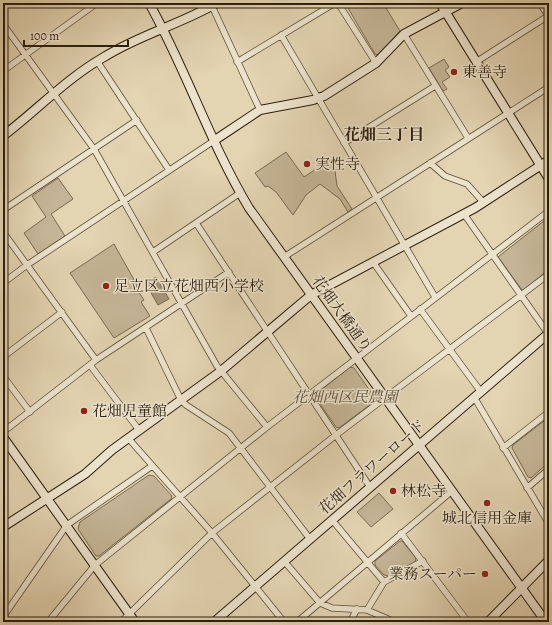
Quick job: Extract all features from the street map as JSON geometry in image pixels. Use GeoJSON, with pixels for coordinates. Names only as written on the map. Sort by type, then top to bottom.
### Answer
{"type":"FeatureCollection","features":[{"type":"Feature","properties":{"kind":"street"},"geometry":{"type":"LineString","coordinates":[[3,71],[97,3]]}},
{"type":"Feature","properties":{"kind":"street","name":"花畑大橋通り"},"geometry":{"type":"LineString","coordinates":[[149,3],[163,29],[240,193],[260,224],[546,622]]}},
{"type":"Feature","properties":{"kind":"street"},"geometry":{"type":"LineString","coordinates":[[237,62],[335,3]]}},
{"type":"Feature","properties":{"kind":"street"},"geometry":{"type":"LineString","coordinates":[[338,3],[376,63]]}},
{"type":"Feature","properties":{"kind":"street"},"geometry":{"type":"LineString","coordinates":[[440,3],[549,179]]}},
{"type":"Feature","properties":{"kind":"street"},"geometry":{"type":"LineString","coordinates":[[3,283],[27,265],[260,110],[318,99],[376,63],[404,34],[462,3]]}},
{"type":"Feature","properties":{"kind":"street"},"geometry":{"type":"LineString","coordinates":[[476,62],[548,16],[540,3]]}},
{"type":"Feature","properties":{"kind":"street"},"geometry":{"type":"LineString","coordinates":[[3,136],[97,61],[214,4],[237,62],[260,110]]}},
{"type":"Feature","properties":{"kind":"street"},"geometry":{"type":"LineString","coordinates":[[3,24],[94,149],[221,371],[267,427]]}},
{"type":"Feature","properties":{"kind":"street"},"geometry":{"type":"LineString","coordinates":[[404,34],[468,138]]}},
{"type":"Feature","properties":{"kind":"street"},"geometry":{"type":"LineString","coordinates":[[281,35],[435,297]]}},
{"type":"Feature","properties":{"kind":"street"},"geometry":{"type":"LineString","coordinates":[[97,61],[169,170]]}},
{"type":"Feature","properties":{"kind":"street"},"geometry":{"type":"LineString","coordinates":[[344,143],[435,86]]}},
{"type":"Feature","properties":{"kind":"street"},"geometry":{"type":"LineString","coordinates":[[284,257],[549,87]]}},
{"type":"Feature","properties":{"kind":"street"},"geometry":{"type":"LineString","coordinates":[[3,210],[137,120]]}},
{"type":"Feature","properties":{"kind":"street"},"geometry":{"type":"LineString","coordinates":[[5,523],[48,499],[84,474],[128,438],[221,371],[311,295],[484,203],[549,160]]}},
{"type":"Feature","properties":{"kind":"street"},"geometry":{"type":"LineString","coordinates":[[430,163],[445,176],[467,184],[484,203]]}},
{"type":"Feature","properties":{"kind":"street"},"geometry":{"type":"LineString","coordinates":[[153,252],[240,193]]}},
{"type":"Feature","properties":{"kind":"street"},"geometry":{"type":"LineString","coordinates":[[48,622],[95,565],[267,427],[549,211]]}},
{"type":"Feature","properties":{"kind":"street"},"geometry":{"type":"LineString","coordinates":[[464,214],[521,297],[549,334]]}},
{"type":"Feature","properties":{"kind":"street"},"geometry":{"type":"LineString","coordinates":[[196,223],[370,487]]}},
{"type":"Feature","properties":{"kind":"street"},"geometry":{"type":"LineString","coordinates":[[3,232],[96,360]]}},
{"type":"Feature","properties":{"kind":"street"},"geometry":{"type":"LineString","coordinates":[[373,262],[411,316]]}},
{"type":"Feature","properties":{"kind":"street"},"geometry":{"type":"LineString","coordinates":[[3,432],[96,360],[229,272]]}},
{"type":"Feature","properties":{"kind":"street"},"geometry":{"type":"LineString","coordinates":[[121,622],[212,533],[336,435],[521,297],[549,274]]}},
{"type":"Feature","properties":{"kind":"street"},"geometry":{"type":"LineString","coordinates":[[420,309],[481,392]]}},
{"type":"Feature","properties":{"kind":"street"},"geometry":{"type":"LineString","coordinates":[[3,357],[62,312]]}},
{"type":"Feature","properties":{"kind":"street"},"geometry":{"type":"LineString","coordinates":[[146,328],[181,400],[186,405],[229,433],[310,539]]}},
{"type":"Feature","properties":{"kind":"street","name":"花畑フラワーロード"},"geometry":{"type":"LineString","coordinates":[[214,622],[549,334]]}},
{"type":"Feature","properties":{"kind":"street"},"geometry":{"type":"LineString","coordinates":[[90,365],[139,430]]}},
{"type":"Feature","properties":{"kind":"street"},"geometry":{"type":"LineString","coordinates":[[3,376],[30,412]]}},
{"type":"Feature","properties":{"kind":"street"},"geometry":{"type":"LineString","coordinates":[[474,398],[549,524]]}},
{"type":"Feature","properties":{"kind":"street"},"geometry":{"type":"LineString","coordinates":[[504,448],[549,412]]}},
{"type":"Feature","properties":{"kind":"street"},"geometry":{"type":"LineString","coordinates":[[3,437],[135,622]]}},
{"type":"Feature","properties":{"kind":"street"},"geometry":{"type":"LineString","coordinates":[[128,438],[212,533],[284,622]]}},
{"type":"Feature","properties":{"kind":"street"},"geometry":{"type":"LineString","coordinates":[[3,619],[67,525],[152,466]]}},
{"type":"Feature","properties":{"kind":"street"},"geometry":{"type":"LineString","coordinates":[[527,488],[549,469]]}},
{"type":"Feature","properties":{"kind":"street"},"geometry":{"type":"LineString","coordinates":[[297,622],[452,491]]}},
{"type":"Feature","properties":{"kind":"street"},"geometry":{"type":"LineString","coordinates":[[332,520],[384,582]]}},
{"type":"Feature","properties":{"kind":"street"},"geometry":{"type":"LineString","coordinates":[[401,533],[468,622]]}},
{"type":"Feature","properties":{"kind":"street"},"geometry":{"type":"LineString","coordinates":[[488,622],[549,560]]}},
{"type":"Feature","properties":{"kind":"street"},"geometry":{"type":"LineString","coordinates":[[284,561],[320,603],[332,608],[367,610],[395,622]]}},
{"type":"Feature","properties":{"kind":"street"},"geometry":{"type":"LineString","coordinates":[[367,610],[384,582],[423,562]]}},
{"type":"Feature","properties":{"kind":"street"},"geometry":{"type":"LineString","coordinates":[[350,622],[358,609]]}},
{"type":"Feature","properties":{"kind":"green space"},"geometry":{"type":"Polygon","coordinates":[[[345,3],[383,3],[400,31],[378,55],[375,54],[345,3]]]}},
{"type":"Feature","properties":{"kind":"green space"},"geometry":{"type":"Polygon","coordinates":[[[444,59],[449,67],[445,70],[450,77],[442,82],[447,89],[443,91],[429,68],[444,59]]]}},
{"type":"Feature","properties":{"kind":"green space"},"geometry":{"type":"Polygon","coordinates":[[[286,152],[304,177],[331,159],[334,163],[337,186],[352,209],[348,212],[340,199],[320,184],[306,195],[293,215],[276,192],[268,186],[265,187],[255,173],[286,152]]]}},
{"type":"Feature","properties":{"kind":"green space"},"geometry":{"type":"Polygon","coordinates":[[[58,178],[73,199],[51,214],[65,236],[38,254],[24,233],[46,217],[32,196],[58,178]]]}},
{"type":"Feature","properties":{"kind":"green space"},"geometry":{"type":"Polygon","coordinates":[[[549,217],[549,269],[524,290],[522,290],[498,257],[549,217]]]}},
{"type":"Feature","properties":{"kind":"green space"},"geometry":{"type":"Polygon","coordinates":[[[114,244],[137,285],[136,288],[144,300],[141,302],[150,316],[114,338],[70,273],[114,244]]]}},
{"type":"Feature","properties":{"kind":"green space","name":"花畑西区民農園"},"geometry":{"type":"Polygon","coordinates":[[[350,367],[354,368],[375,398],[375,401],[339,428],[336,427],[315,397],[316,394],[350,367]]]}},
{"type":"Feature","properties":{"kind":"green space"},"geometry":{"type":"Polygon","coordinates":[[[549,417],[549,462],[531,478],[528,477],[512,448],[513,445],[549,417]]]}},
{"type":"Feature","properties":{"kind":"green space"},"geometry":{"type":"Polygon","coordinates":[[[149,475],[154,476],[172,496],[171,499],[99,556],[96,556],[78,529],[80,522],[149,475]]]}},
{"type":"Feature","properties":{"kind":"green space"},"geometry":{"type":"Polygon","coordinates":[[[379,493],[393,509],[371,527],[357,512],[379,493]]]}},
{"type":"Feature","properties":{"kind":"green space"},"geometry":{"type":"Polygon","coordinates":[[[402,541],[416,558],[415,562],[388,576],[384,575],[375,565],[375,561],[402,541]]]}},
{"type":"Feature","properties":{"kind":"shaded area"},"geometry":{"type":"Polygon","coordinates":[[[156,277],[169,299],[158,305],[146,284],[156,277]]]}},
{"type":"Feature","properties":{"kind":"place","name":"東善寺"},"geometry":{"type":"Point","coordinates":[454,72]}},
{"type":"Feature","properties":{"kind":"place","name":"実性寺"},"geometry":{"type":"Point","coordinates":[307,164]}},
{"type":"Feature","properties":{"kind":"place","name":"足立区立花畑西小学校"},"geometry":{"type":"Point","coordinates":[106,286]}},
{"type":"Feature","properties":{"kind":"place","name":"花畑児童館"},"geometry":{"type":"Point","coordinates":[84,411]}},
{"type":"Feature","properties":{"kind":"place","name":"林松寺"},"geometry":{"type":"Point","coordinates":[393,491]}},
{"type":"Feature","properties":{"kind":"place","name":"城北信用金庫"},"geometry":{"type":"Point","coordinates":[487,503]}},
{"type":"Feature","properties":{"kind":"place","name":"業務スーパー"},"geometry":{"type":"Point","coordinates":[485,574]}},
{"type":"Feature","properties":{"kind":"district","name":"花畑三丁目"},"geometry":{"type":"Point","coordinates":[384,135]}}]}
